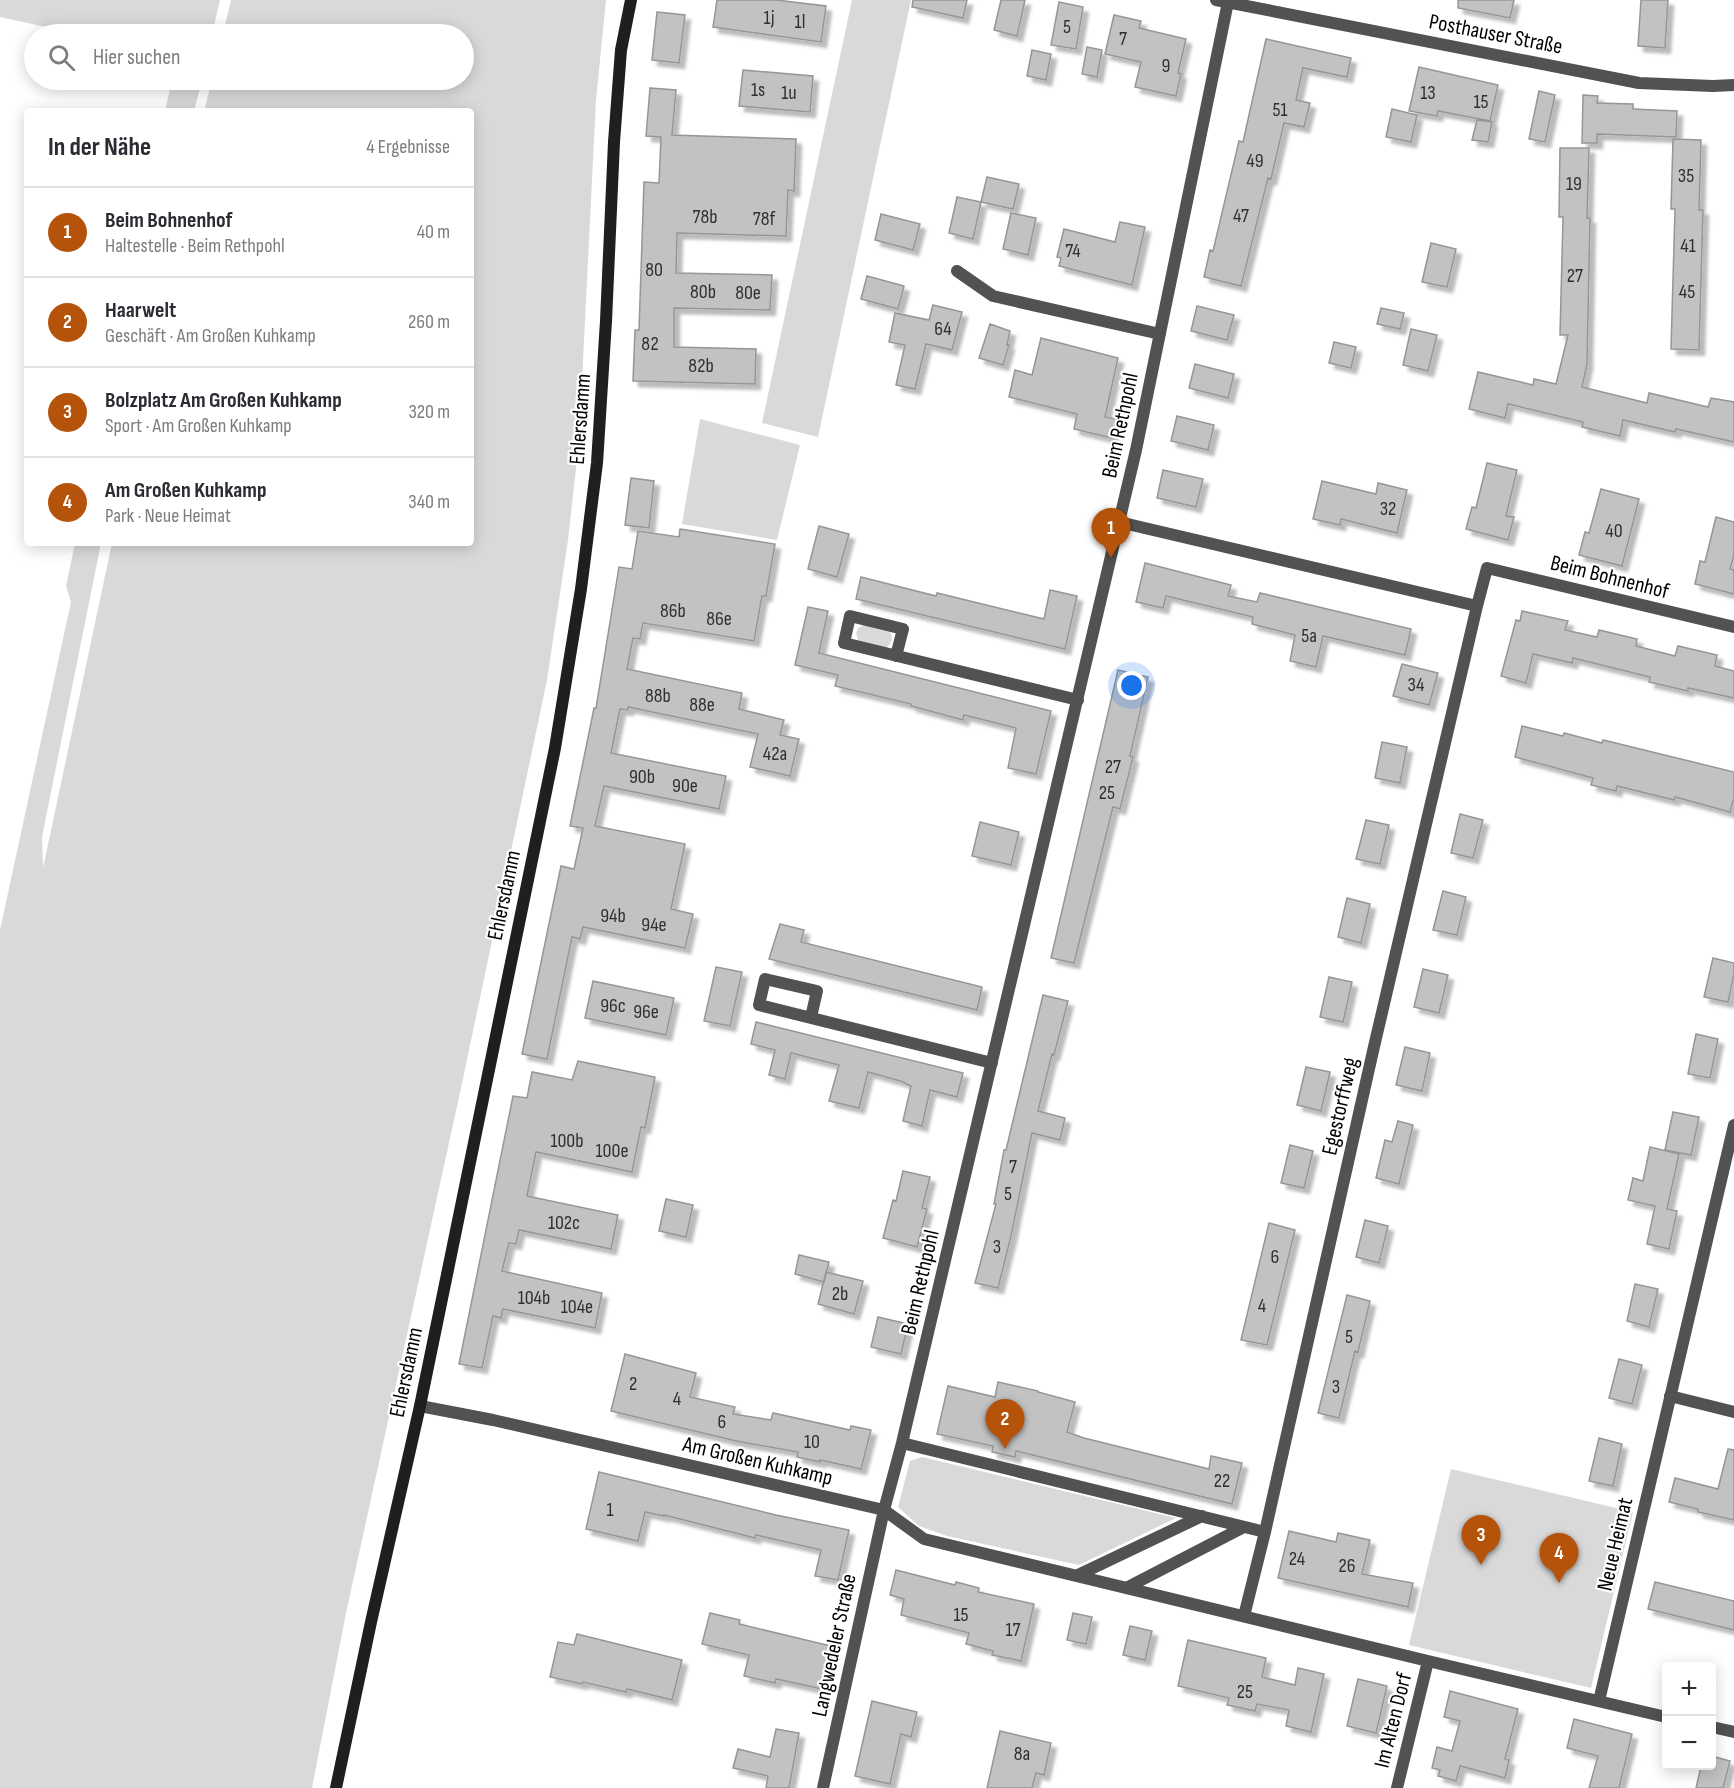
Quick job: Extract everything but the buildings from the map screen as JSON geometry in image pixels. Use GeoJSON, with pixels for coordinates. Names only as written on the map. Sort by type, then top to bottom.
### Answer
{"type":"FeatureCollection","features":[{"type":"Feature","properties":{"kind":"street","name":"Ehlersdamm"},"geometry":{"type":"LineString","coordinates":[[336,1788],[420,1406],[555,748],[581,590],[597,463],[614,142],[621,50],[631,0]]}},
{"type":"Feature","properties":{"kind":"street","name":"Posthauser Straße"},"geometry":{"type":"LineString","coordinates":[[1222,1],[1639,83],[1734,85]]}},
{"type":"Feature","properties":{"kind":"street","name":"Beim Rethpohl"},"geometry":{"type":"LineString","coordinates":[[884,1510],[902,1443],[1119,522],[1160,334],[1222,1]]}},
{"type":"Feature","properties":{"kind":"street"},"geometry":{"type":"LineString","coordinates":[[957,271],[993,296],[1160,334]]}},
{"type":"Feature","properties":{"kind":"street"},"geometry":{"type":"LineString","coordinates":[[1119,522],[1478,606]]}},
{"type":"Feature","properties":{"kind":"street","name":"Beim Bohnenhof"},"geometry":{"type":"LineString","coordinates":[[1478,606],[1486,568],[1734,627]]}},
{"type":"Feature","properties":{"kind":"street","name":"Egestorffweg"},"geometry":{"type":"LineString","coordinates":[[1244,1616],[1373,1051],[1478,606]]}},
{"type":"Feature","properties":{"kind":"street"},"geometry":{"type":"LineString","coordinates":[[896,656],[903,629],[850,616],[844,643],[896,656],[1077,700]]}},
{"type":"Feature","properties":{"kind":"street"},"geometry":{"type":"LineString","coordinates":[[811,1017],[818,991],[765,979],[759,1005],[992,1063]]}},
{"type":"Feature","properties":{"kind":"street","name":"Neue Heimat"},"geometry":{"type":"LineString","coordinates":[[1599,1701],[1734,1125]]}},
{"type":"Feature","properties":{"kind":"street"},"geometry":{"type":"LineString","coordinates":[[1670,1396],[1734,1412]]}},
{"type":"Feature","properties":{"kind":"street","name":"Am Großen Kuhkamp"},"geometry":{"type":"LineString","coordinates":[[420,1406],[493,1420],[884,1510],[924,1539],[1662,1715]]}},
{"type":"Feature","properties":{"kind":"street"},"geometry":{"type":"LineString","coordinates":[[902,1443],[1265,1532]]}},
{"type":"Feature","properties":{"kind":"street","name":"Langwedeler Straße"},"geometry":{"type":"LineString","coordinates":[[823,1788],[884,1510]]}},
{"type":"Feature","properties":{"kind":"street"},"geometry":{"type":"LineString","coordinates":[[1078,1575],[1202,1516]]}},
{"type":"Feature","properties":{"kind":"street"},"geometry":{"type":"LineString","coordinates":[[1126,1588],[1244,1527]]}},
{"type":"Feature","properties":{"kind":"street","name":"Im Alten Dorf"},"geometry":{"type":"LineString","coordinates":[[1397,1788],[1428,1661]]}},
{"type":"Feature","properties":{"kind":"street"},"geometry":{"type":"LineString","coordinates":[[1716,1728],[1734,1732]]}},
{"type":"Feature","properties":{"kind":"shaded area"},"geometry":{"type":"Polygon","coordinates":[[[0,0],[220,0],[214,24],[32,24],[0,17],[0,0]]]}},
{"type":"Feature","properties":{"kind":"shaded area"},"geometry":{"type":"Polygon","coordinates":[[[231,0],[606,0],[596,100],[579,442],[568,540],[547,680],[461,1088],[346,1613],[312,1788],[0,1788],[0,930],[71,602],[66,586],[74,546],[100,546],[42,837],[43,868],[111,546],[474,546],[474,108],[205,108],[209,90],[474,90],[474,24],[225,24],[231,0]]]}},
{"type":"Feature","properties":{"kind":"shaded area"},"geometry":{"type":"Polygon","coordinates":[[[852,0],[911,0],[818,437],[762,423],[852,0]]]}},
{"type":"Feature","properties":{"kind":"shaded area"},"geometry":{"type":"Polygon","coordinates":[[[170,90],[199,90],[195,108],[166,108],[170,90]]]}},
{"type":"Feature","properties":{"kind":"shaded area"},"geometry":{"type":"Polygon","coordinates":[[[700,419],[800,445],[777,540],[682,524],[700,419]]]}},
{"type":"Feature","properties":{"kind":"shaded area"},"geometry":{"type":"Polygon","coordinates":[[[864,625],[891,633],[892,640],[889,645],[886,648],[858,640],[856,633],[858,628],[864,625]]]}},
{"type":"Feature","properties":{"kind":"shaded area"},"geometry":{"type":"Polygon","coordinates":[[[922,1457],[1176,1518],[1079,1565],[947,1536],[919,1526],[898,1507],[910,1461],[922,1457]]]}},
{"type":"Feature","properties":{"kind":"shaded area"},"geometry":{"type":"Polygon","coordinates":[[[1451,1469],[1633,1512],[1591,1688],[1409,1645],[1451,1469]]]}},
{"type":"Feature","properties":{"kind":"place","name":"Beim Bohnenhof"},"geometry":{"type":"Point","coordinates":[1111,558]}},
{"type":"Feature","properties":{"kind":"place","name":"Haarwelt"},"geometry":{"type":"Point","coordinates":[1005,1449]}},
{"type":"Feature","properties":{"kind":"place","name":"Bolzplatz Am Großen Kuhkamp"},"geometry":{"type":"Point","coordinates":[1481,1565]}},
{"type":"Feature","properties":{"kind":"place","name":"Am Großen Kuhkamp"},"geometry":{"type":"Point","coordinates":[1559,1583]}}]}
